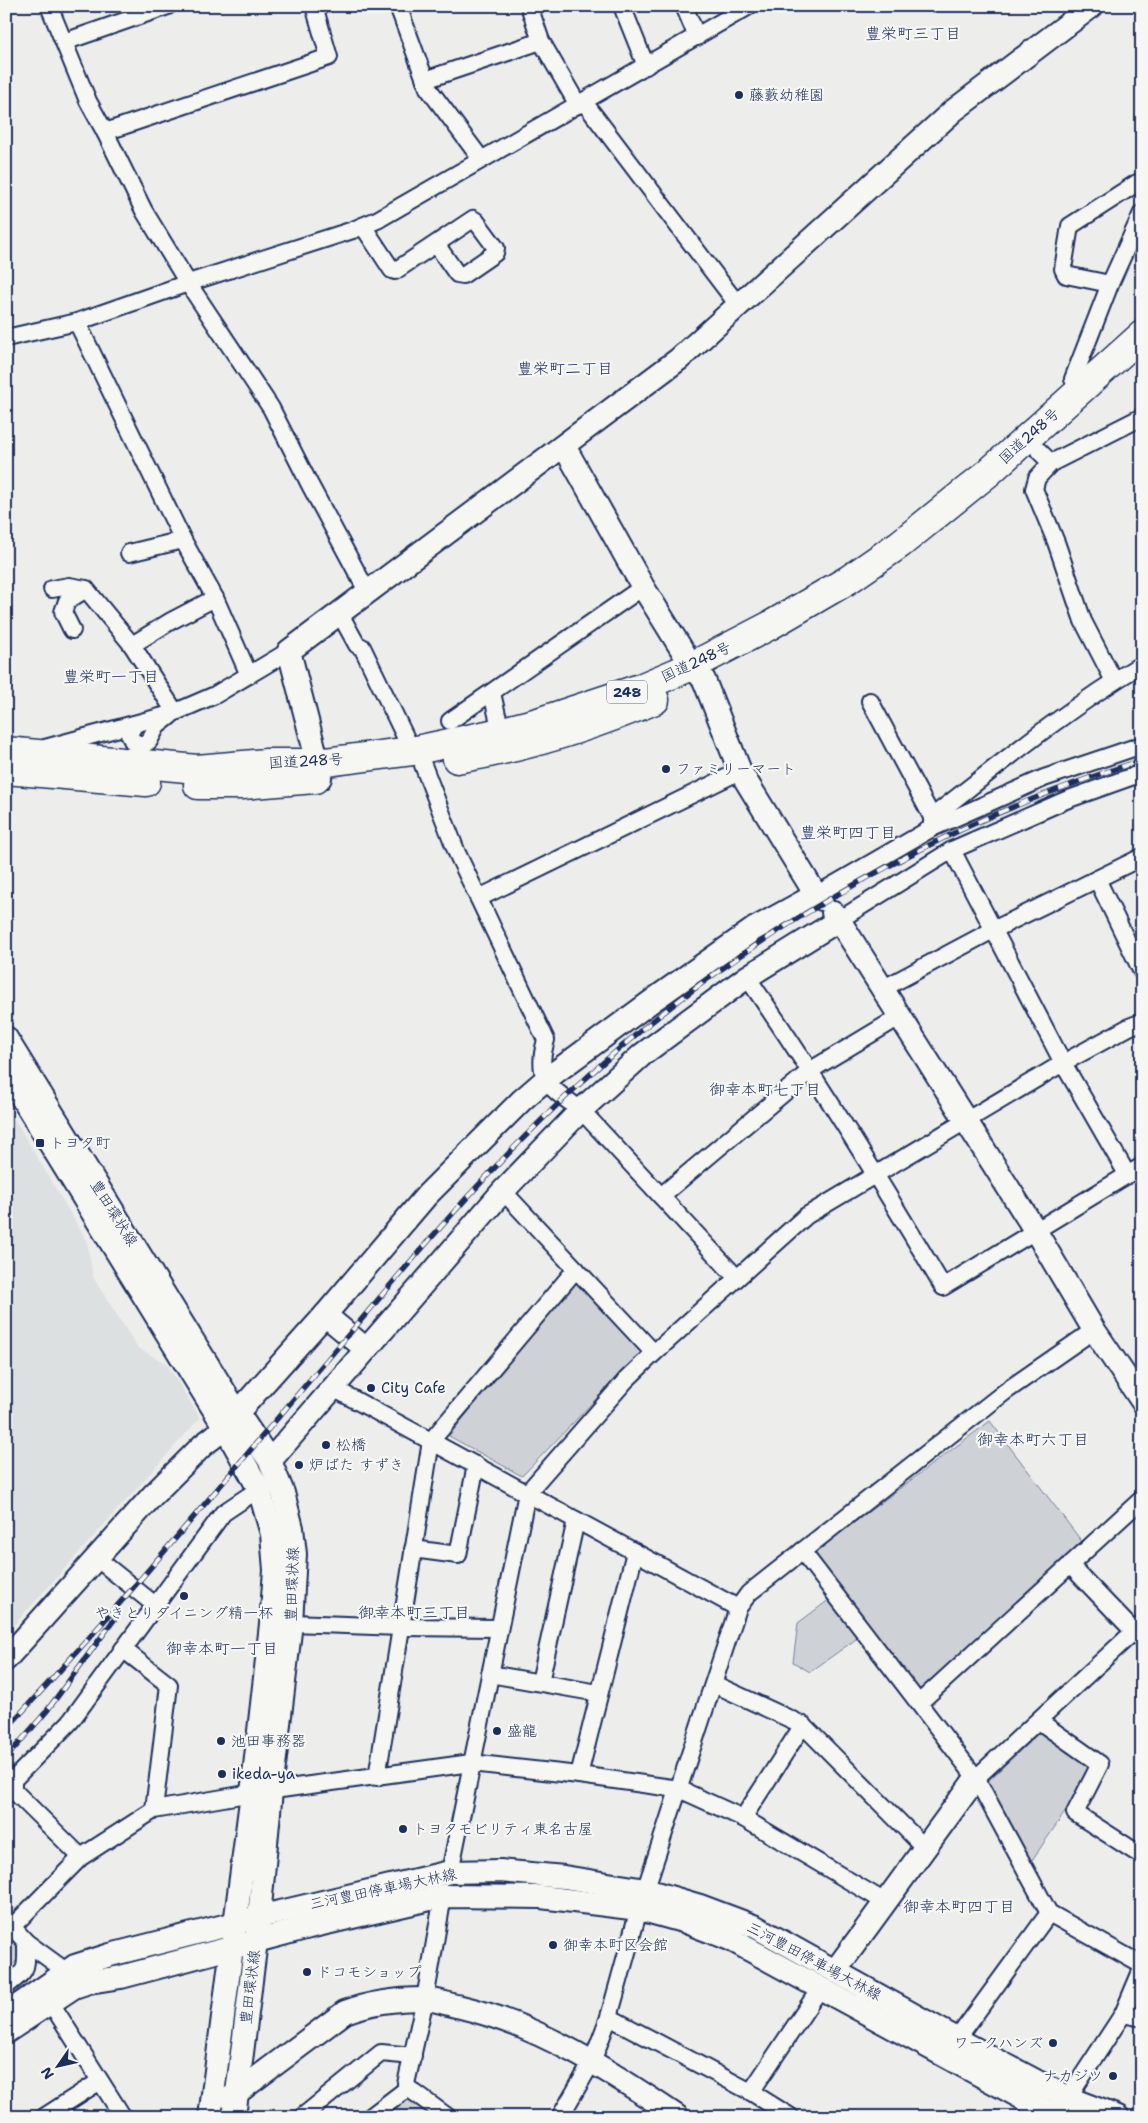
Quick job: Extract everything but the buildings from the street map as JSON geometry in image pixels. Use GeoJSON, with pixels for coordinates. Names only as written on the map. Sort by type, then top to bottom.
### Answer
{"type":"FeatureCollection","features":[{"type":"Feature","properties":{"kind":"highway","name":"国道248号"},"geometry":{"type":"LineString","coordinates":[[418,758],[538,722],[640,688],[698,673],[777,621],[848,580],[900,544],[988,473],[1142,335]]}},
{"type":"Feature","properties":{"kind":"highway","name":"国道248号"},"geometry":{"type":"LineString","coordinates":[[6,770],[199,785],[242,785],[319,771],[418,758],[498,753],[576,731],[698,673],[805,627],[857,595],[899,566],[986,498],[1045,457],[1142,359]]}},
{"type":"Feature","properties":{"kind":"highway","name":"国道248号"},"geometry":{"type":"LineString","coordinates":[[6,751],[34,752],[196,769],[266,763],[319,771]]}},
{"type":"Feature","properties":{"kind":"street"},"geometry":{"type":"LineString","coordinates":[[49,6],[84,94],[144,211],[188,283],[272,408],[310,486],[368,593]]}},
{"type":"Feature","properties":{"kind":"street"},"geometry":{"type":"LineString","coordinates":[[64,42],[168,6]]}},
{"type":"Feature","properties":{"kind":"street"},"geometry":{"type":"LineString","coordinates":[[105,132],[329,57],[314,6]]}},
{"type":"Feature","properties":{"kind":"street"},"geometry":{"type":"LineString","coordinates":[[529,6],[541,41],[581,103],[738,305]]}},
{"type":"Feature","properties":{"kind":"street"},"geometry":{"type":"LineString","coordinates":[[622,6],[646,66]]}},
{"type":"Feature","properties":{"kind":"street"},"geometry":{"type":"LineString","coordinates":[[684,6],[697,37]]}},
{"type":"Feature","properties":{"kind":"street"},"geometry":{"type":"LineString","coordinates":[[6,338],[77,322],[377,220],[748,6]]}},
{"type":"Feature","properties":{"kind":"street"},"geometry":{"type":"LineString","coordinates":[[34,752],[173,713],[215,695],[289,651],[679,359],[953,111],[1092,6]]}},
{"type":"Feature","properties":{"kind":"street"},"geometry":{"type":"LineString","coordinates":[[402,7],[428,88],[481,160]]}},
{"type":"Feature","properties":{"kind":"street"},"geometry":{"type":"LineString","coordinates":[[424,80],[541,41]]}},
{"type":"Feature","properties":{"kind":"street"},"geometry":{"type":"LineString","coordinates":[[1110,284],[1066,275],[1063,269],[1070,226],[1137,183],[1142,183]]}},
{"type":"Feature","properties":{"kind":"street"},"geometry":{"type":"LineString","coordinates":[[1081,390],[1073,379],[1110,284],[1138,237],[1142,213]]}},
{"type":"Feature","properties":{"kind":"street"},"geometry":{"type":"LineString","coordinates":[[363,226],[392,270],[395,271],[436,244]]}},
{"type":"Feature","properties":{"kind":"street"},"geometry":{"type":"LineString","coordinates":[[77,322],[183,540],[215,598],[250,675]]}},
{"type":"Feature","properties":{"kind":"street"},"geometry":{"type":"LineString","coordinates":[[1114,681],[1082,622],[1056,542],[1034,489],[1045,457],[1142,417]]}},
{"type":"Feature","properties":{"kind":"street"},"geometry":{"type":"LineString","coordinates":[[564,446],[644,587],[698,673],[740,771],[828,907],[884,988],[965,1121],[1035,1230],[1094,1330],[1142,1400]]}},
{"type":"Feature","properties":{"kind":"street"},"geometry":{"type":"LineString","coordinates":[[129,553],[183,540]]}},
{"type":"Feature","properties":{"kind":"street"},"geometry":{"type":"LineString","coordinates":[[52,589],[69,586],[86,589],[132,645],[173,713]]}},
{"type":"Feature","properties":{"kind":"street"},"geometry":{"type":"LineString","coordinates":[[450,721],[644,587]]}},
{"type":"Feature","properties":{"kind":"street"},"geometry":{"type":"LineString","coordinates":[[72,630],[63,612],[67,601],[86,589]]}},
{"type":"Feature","properties":{"kind":"street"},"geometry":{"type":"LineString","coordinates":[[132,645],[171,621],[215,598]]}},
{"type":"Feature","properties":{"kind":"street"},"geometry":{"type":"LineString","coordinates":[[340,614],[357,645],[362,647],[418,758],[457,853],[546,1040],[542,1053],[545,1080],[550,1088],[581,1110],[737,1278]]}},
{"type":"Feature","properties":{"kind":"street"},"geometry":{"type":"LineString","coordinates":[[289,651],[319,771]]}},
{"type":"Feature","properties":{"kind":"street"},"geometry":{"type":"LineString","coordinates":[[270,1461],[503,1191],[581,1110],[643,1054],[748,977],[828,907],[1012,754],[1114,681],[1142,664]]}},
{"type":"Feature","properties":{"kind":"street"},"geometry":{"type":"LineString","coordinates":[[492,693],[501,732]]}},
{"type":"Feature","properties":{"kind":"street"},"geometry":{"type":"LineString","coordinates":[[870,701],[932,822]]}},
{"type":"Feature","properties":{"kind":"street"},"geometry":{"type":"LineString","coordinates":[[135,724],[129,734],[133,742],[143,745],[149,741],[157,726],[173,713]]}},
{"type":"Feature","properties":{"kind":"street"},"geometry":{"type":"LineString","coordinates":[[932,822],[1044,778],[1142,744]]}},
{"type":"Feature","properties":{"kind":"street"},"geometry":{"type":"LineString","coordinates":[[479,898],[740,771]]}},
{"type":"Feature","properties":{"kind":"street"},"geometry":{"type":"LineString","coordinates":[[6,1659],[152,1495],[231,1419],[325,1315],[427,1195],[522,1100],[545,1080],[754,929],[828,907],[1066,800],[1142,773]]}},
{"type":"Feature","properties":{"kind":"street"},"geometry":{"type":"LineString","coordinates":[[952,850],[1063,1063],[1127,1174]]}},
{"type":"Feature","properties":{"kind":"street"},"geometry":{"type":"LineString","coordinates":[[884,988],[993,930],[1142,856]]}},
{"type":"Feature","properties":{"kind":"street"},"geometry":{"type":"LineString","coordinates":[[1097,878],[1140,962]]}},
{"type":"Feature","properties":{"kind":"street"},"geometry":{"type":"LineString","coordinates":[[748,977],[811,1070],[943,1287],[1142,1166]]}},
{"type":"Feature","properties":{"kind":"street"},"geometry":{"type":"LineString","coordinates":[[662,1196],[811,1070],[900,1016]]}},
{"type":"Feature","properties":{"kind":"street"},"geometry":{"type":"LineString","coordinates":[[450,1872],[527,1493],[626,1380],[806,1216],[1063,1063],[1129,1026],[1142,1022]]}},
{"type":"Feature","properties":{"kind":"street","name":"豊田環状線"},"geometry":{"type":"LineString","coordinates":[[6,1038],[231,1419],[259,1489],[272,1534],[275,1570],[262,1792],[259,1917],[234,2117]]}},
{"type":"Feature","properties":{"kind":"street","name":"豊田環状線"},"geometry":{"type":"LineString","coordinates":[[6,1072],[231,1419],[270,1461],[283,1493],[292,1528],[295,1554],[292,1623],[262,1792],[231,1947],[208,2115]]}},
{"type":"Feature","properties":{"kind":"street"},"geometry":{"type":"LineString","coordinates":[[503,1191],[654,1353]]}},
{"type":"Feature","properties":{"kind":"street"},"geometry":{"type":"LineString","coordinates":[[377,1777],[431,1441],[576,1269]]}},
{"type":"Feature","properties":{"kind":"street"},"geometry":{"type":"LineString","coordinates":[[325,1315],[366,1349]]}},
{"type":"Feature","properties":{"kind":"street"},"geometry":{"type":"LineString","coordinates":[[560,2117],[592,2062],[609,2017],[643,1900],[738,1608],[749,1593],[1006,1391],[1094,1330]]}},
{"type":"Feature","properties":{"kind":"street"},"geometry":{"type":"LineString","coordinates":[[333,1388],[738,1608]]}},
{"type":"Feature","properties":{"kind":"street"},"geometry":{"type":"LineString","coordinates":[[413,1549],[458,1555],[476,1466]]}},
{"type":"Feature","properties":{"kind":"street"},"geometry":{"type":"LineString","coordinates":[[81,1857],[10,1786],[13,1780],[70,1722],[223,1513],[259,1489]]}},
{"type":"Feature","properties":{"kind":"street"},"geometry":{"type":"LineString","coordinates":[[919,1703],[1142,1499]]}},
{"type":"Feature","properties":{"kind":"street"},"geometry":{"type":"LineString","coordinates":[[540,1682],[576,1520]]}},
{"type":"Feature","properties":{"kind":"street"},"geometry":{"type":"LineString","coordinates":[[802,1551],[976,1778],[1049,1913],[1142,1967],[1123,2014],[1057,2111]]}},
{"type":"Feature","properties":{"kind":"street"},"geometry":{"type":"LineString","coordinates":[[579,1775],[598,1693],[635,1552]]}},
{"type":"Feature","properties":{"kind":"street"},"geometry":{"type":"LineString","coordinates":[[96,1557],[155,1605]]}},
{"type":"Feature","properties":{"kind":"street"},"geometry":{"type":"LineString","coordinates":[[751,2092],[828,1979],[976,1778],[1139,1633],[1070,1566]]}},
{"type":"Feature","properties":{"kind":"street"},"geometry":{"type":"LineString","coordinates":[[292,1623],[499,1628]]}},
{"type":"Feature","properties":{"kind":"street"},"geometry":{"type":"LineString","coordinates":[[123,1649],[169,1685],[154,1810]]}},
{"type":"Feature","properties":{"kind":"street"},"geometry":{"type":"LineString","coordinates":[[490,1674],[598,1693]]}},
{"type":"Feature","properties":{"kind":"street"},"geometry":{"type":"LineString","coordinates":[[714,1684],[803,1725],[925,1848]]}},
{"type":"Feature","properties":{"kind":"street"},"geometry":{"type":"LineString","coordinates":[[1039,1721],[1100,1764],[1075,1813],[1142,1856]]}},
{"type":"Feature","properties":{"kind":"street"},"geometry":{"type":"LineString","coordinates":[[744,1818],[803,1725]]}},
{"type":"Feature","properties":{"kind":"street"},"geometry":{"type":"LineString","coordinates":[[67,1972],[26,1942],[9,1924],[81,1857],[154,1810],[262,1792],[471,1763],[679,1789],[744,1818],[885,1902]]}},
{"type":"Feature","properties":{"kind":"street","name":"三河豊田停車場大林線"},"geometry":{"type":"LineString","coordinates":[[6,2014],[75,1966],[110,1955],[259,1917],[450,1872],[500,1871],[564,1877],[643,1900]]}},
{"type":"Feature","properties":{"kind":"street"},"geometry":{"type":"LineString","coordinates":[[443,1896],[425,1999],[406,2084],[408,2088],[448,2117]]}},
{"type":"Feature","properties":{"kind":"street","name":"三河豊田停車場大林線"},"geometry":{"type":"LineString","coordinates":[[6,2032],[74,1987],[89,1982],[121,1977],[309,1927],[443,1896],[643,1900],[700,1906],[756,1927],[828,1979],[1057,2111],[1118,2117]]}},
{"type":"Feature","properties":{"kind":"street"},"geometry":{"type":"LineString","coordinates":[[957,2039],[1049,1913]]}},
{"type":"Feature","properties":{"kind":"street"},"geometry":{"type":"LineString","coordinates":[[6,1986],[23,1974],[26,1967],[26,1942]]}},
{"type":"Feature","properties":{"kind":"street","name":"三河豊田停車場大林線"},"geometry":{"type":"LineString","coordinates":[[828,1979],[957,2039],[1057,2111]]}},
{"type":"Feature","properties":{"kind":"street"},"geometry":{"type":"LineString","coordinates":[[208,2115],[345,2012],[363,2005],[425,1999],[492,2015],[528,2028],[592,2062],[678,2117]]}},
{"type":"Feature","properties":{"kind":"street"},"geometry":{"type":"LineString","coordinates":[[51,2003],[123,2117]]}},
{"type":"Feature","properties":{"kind":"street"},"geometry":{"type":"LineString","coordinates":[[1123,2014],[1142,2018]]}},
{"type":"Feature","properties":{"kind":"street"},"geometry":{"type":"LineString","coordinates":[[609,2017],[751,2092],[791,2117]]}},
{"type":"Feature","properties":{"kind":"street"},"geometry":{"type":"LineString","coordinates":[[302,2117],[381,2053],[413,2056]]}},
{"type":"Feature","properties":{"kind":"street"},"geometry":{"type":"LineString","coordinates":[[44,2117],[100,2081]]}},
{"type":"Feature","properties":{"kind":"street"},"geometry":{"type":"LineString","coordinates":[[370,2117],[408,2088]]}},
{"type":"Feature","properties":{"kind":"shaded area"},"geometry":{"type":"Polygon","coordinates":[[[6,1105],[87,1241],[93,1277],[138,1348],[167,1364],[200,1418],[6,1634],[6,1105]]]}},
{"type":"Feature","properties":{"kind":"shaded area"},"geometry":{"type":"Polygon","coordinates":[[[577,1278],[642,1351],[522,1476],[449,1436],[577,1278]]]}},
{"type":"Feature","properties":{"kind":"shaded area"},"geometry":{"type":"Polygon","coordinates":[[[990,1421],[1083,1543],[922,1692],[917,1691],[816,1557],[816,1551],[990,1421]]]}},
{"type":"Feature","properties":{"kind":"shaded area"},"geometry":{"type":"Polygon","coordinates":[[[830,1599],[859,1637],[810,1672],[793,1662],[798,1623],[830,1599]]]}},
{"type":"Feature","properties":{"kind":"shaded area"},"geometry":{"type":"Polygon","coordinates":[[[1039,1733],[1048,1733],[1094,1770],[1030,1863],[988,1785],[989,1780],[1039,1733]]]}},
{"type":"Feature","properties":{"kind":"shaded area"},"geometry":{"type":"Polygon","coordinates":[[[6,1932],[19,1947],[20,1959],[6,1969],[8,1951],[6,1932]]]}},
{"type":"Feature","properties":{"kind":"shaded area"},"geometry":{"type":"Polygon","coordinates":[[[402,2098],[409,2098],[437,2117],[379,2117],[402,2098]]]}},
{"type":"Feature","properties":{"kind":"railway"},"geometry":{"type":"LineString","coordinates":[[6,1729],[140,1580],[410,1262],[494,1168],[553,1109],[627,1042],[672,1005],[767,938],[867,878],[971,825],[1055,790],[1142,760]]}},
{"type":"Feature","properties":{"kind":"railway"},"geometry":{"type":"LineString","coordinates":[[6,1758],[46,1712],[116,1617]]}},
{"type":"Feature","properties":{"kind":"place","name":"藤藪幼稚園"},"geometry":{"type":"Point","coordinates":[739,95]}},
{"type":"Feature","properties":{"kind":"place","name":"ファミリーマート"},"geometry":{"type":"Point","coordinates":[666,769]}},
{"type":"Feature","properties":{"kind":"place","name":"トヨタ町"},"geometry":{"type":"Point","coordinates":[40,1143]}},
{"type":"Feature","properties":{"kind":"place","name":"City Cafe"},"geometry":{"type":"Point","coordinates":[371,1388]}},
{"type":"Feature","properties":{"kind":"place","name":"松橋"},"geometry":{"type":"Point","coordinates":[326,1445]}},
{"type":"Feature","properties":{"kind":"place","name":"炉ばた すずき"},"geometry":{"type":"Point","coordinates":[299,1465]}},
{"type":"Feature","properties":{"kind":"place","name":"やきとりダイニング精一杯"},"geometry":{"type":"Point","coordinates":[184,1596]}},
{"type":"Feature","properties":{"kind":"place","name":"盛龍"},"geometry":{"type":"Point","coordinates":[497,1731]}},
{"type":"Feature","properties":{"kind":"place","name":"池田事務器"},"geometry":{"type":"Point","coordinates":[221,1741]}},
{"type":"Feature","properties":{"kind":"place","name":"ikeda-ya"},"geometry":{"type":"Point","coordinates":[222,1774]}},
{"type":"Feature","properties":{"kind":"place","name":"トヨタモビリティ東名古屋"},"geometry":{"type":"Point","coordinates":[403,1829]}},
{"type":"Feature","properties":{"kind":"place","name":"御幸本町区会館"},"geometry":{"type":"Point","coordinates":[553,1945]}},
{"type":"Feature","properties":{"kind":"place","name":"ドコモショップ"},"geometry":{"type":"Point","coordinates":[307,1972]}},
{"type":"Feature","properties":{"kind":"place","name":"ワークハンズ"},"geometry":{"type":"Point","coordinates":[1053,2043]}},
{"type":"Feature","properties":{"kind":"place","name":"ナカジツ"},"geometry":{"type":"Point","coordinates":[1113,2076]}},
{"type":"Feature","properties":{"kind":"district","name":"豊栄町三丁目"},"geometry":{"type":"Point","coordinates":[913,33]}},
{"type":"Feature","properties":{"kind":"district","name":"豊栄町二丁目"},"geometry":{"type":"Point","coordinates":[565,368]}},
{"type":"Feature","properties":{"kind":"district","name":"豊栄町一丁目"},"geometry":{"type":"Point","coordinates":[111,676]}},
{"type":"Feature","properties":{"kind":"district","name":"豊栄町四丁目"},"geometry":{"type":"Point","coordinates":[848,832]}},
{"type":"Feature","properties":{"kind":"district","name":"御幸本町七丁目"},"geometry":{"type":"Point","coordinates":[765,1089]}},
{"type":"Feature","properties":{"kind":"district","name":"御幸本町六丁目"},"geometry":{"type":"Point","coordinates":[1033,1439]}},
{"type":"Feature","properties":{"kind":"district","name":"御幸本町三丁目"},"geometry":{"type":"Point","coordinates":[414,1612]}},
{"type":"Feature","properties":{"kind":"district","name":"御幸本町一丁目"},"geometry":{"type":"Point","coordinates":[222,1648]}},
{"type":"Feature","properties":{"kind":"district","name":"御幸本町四丁目"},"geometry":{"type":"Point","coordinates":[959,1906]}}]}
